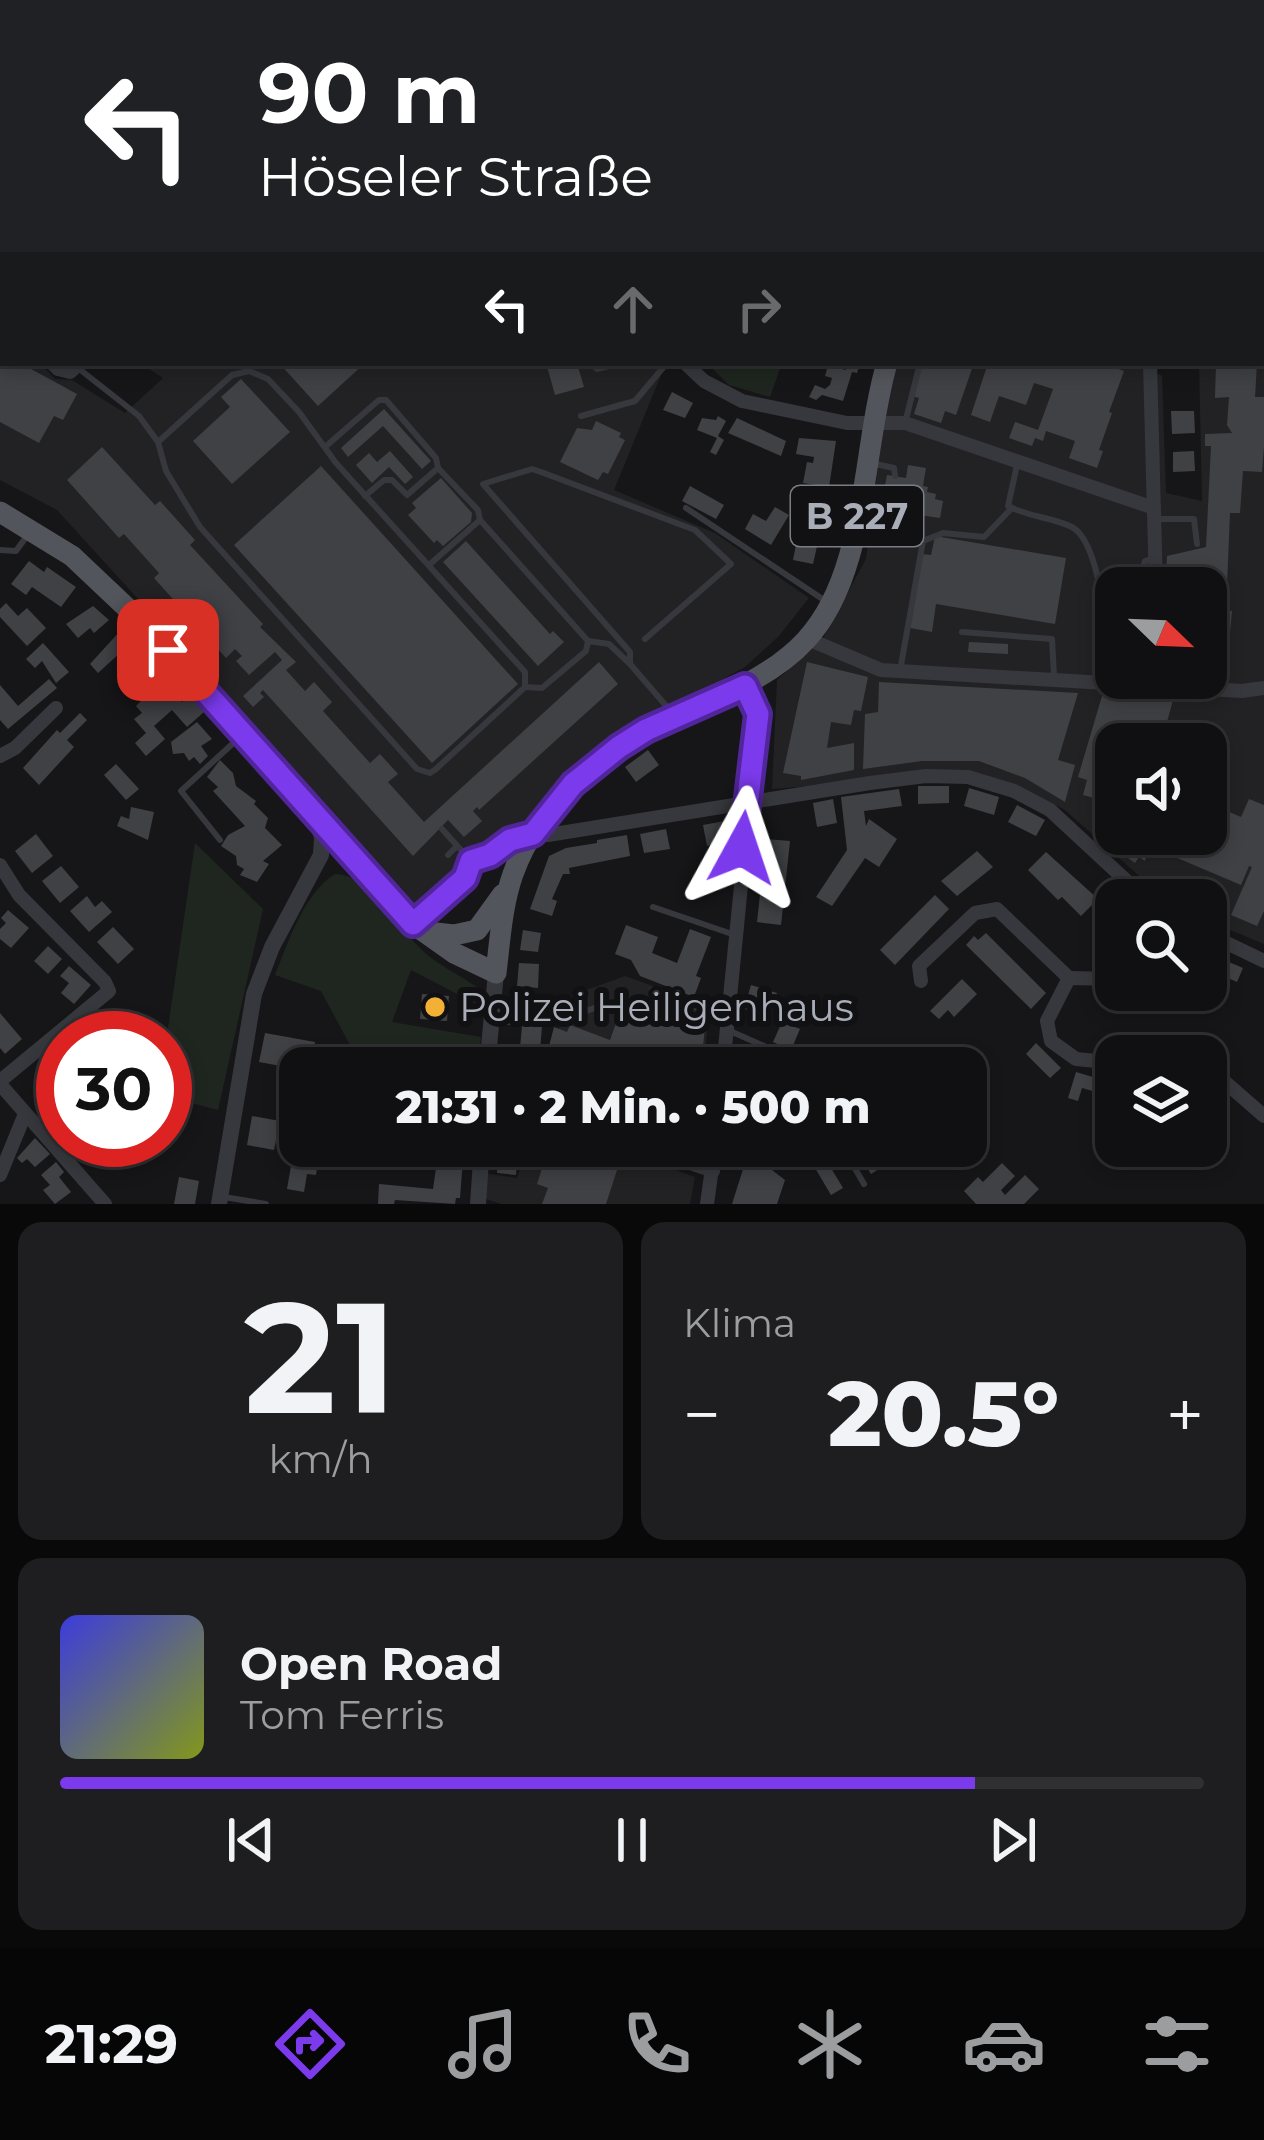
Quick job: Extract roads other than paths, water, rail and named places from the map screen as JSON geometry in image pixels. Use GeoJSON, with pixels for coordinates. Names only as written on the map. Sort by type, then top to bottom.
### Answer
{"type":"FeatureCollection","features":[{"type":"Feature","properties":{"kind":"main road","name":"B 227"},"geometry":{"type":"LineString","coordinates":[[417,927],[454,935],[477,930],[493,912],[533,834],[557,801],[598,763],[646,730],[745,686],[808,639],[850,559],[886,366]]}},
{"type":"Feature","properties":{"kind":"main road"},"geometry":{"type":"LineString","coordinates":[[0,512],[87,568],[145,625],[417,927],[496,973]]}},
{"type":"Feature","properties":{"kind":"main road","name":"B 227"},"geometry":{"type":"LineString","coordinates":[[496,973],[511,879]]}},
{"type":"Feature","properties":{"kind":"street"},"geometry":{"type":"LineString","coordinates":[[689,366],[704,381],[742,400],[794,414],[872,424],[905,423],[1154,514]]}},
{"type":"Feature","properties":{"kind":"street"},"geometry":{"type":"LineString","coordinates":[[1150,366],[1157,567]]}},
{"type":"Feature","properties":{"kind":"street"},"geometry":{"type":"LineString","coordinates":[[808,639],[881,670],[1095,682]]}},
{"type":"Feature","properties":{"kind":"street"},"geometry":{"type":"LineString","coordinates":[[725,1047],[758,714],[745,686]]}},
{"type":"Feature","properties":{"kind":"street"},"geometry":{"type":"LineString","coordinates":[[1227,690],[1264,688]]}},
{"type":"Feature","properties":{"kind":"street"},"geometry":{"type":"LineString","coordinates":[[0,756],[15,748],[56,708]]}},
{"type":"Feature","properties":{"kind":"street"},"geometry":{"type":"LineString","coordinates":[[533,834],[548,836],[697,806],[746,804],[926,776],[987,782],[1014,790],[1050,810],[1124,879]]}},
{"type":"Feature","properties":{"kind":"street"},"geometry":{"type":"LineString","coordinates":[[220,1200],[254,994],[323,843],[313,813]]}},
{"type":"Feature","properties":{"kind":"street"},"geometry":{"type":"LineString","coordinates":[[310,876],[334,863],[361,867]]}},
{"type":"Feature","properties":{"kind":"street"},"geometry":{"type":"LineString","coordinates":[[0,866],[19,895],[110,991],[0,1083],[105,1204]]}},
{"type":"Feature","properties":{"kind":"street"},"geometry":{"type":"LineString","coordinates":[[921,981],[919,966],[975,913],[997,909],[1069,978],[1095,979]]}},
{"type":"Feature","properties":{"kind":"street"},"geometry":{"type":"LineString","coordinates":[[1227,942],[1263,958]]}},
{"type":"Feature","properties":{"kind":"street"},"geometry":{"type":"LineString","coordinates":[[489,1047],[496,973]]}},
{"type":"Feature","properties":{"kind":"street"},"geometry":{"type":"LineString","coordinates":[[1069,978],[1047,1021],[1051,1041],[1076,1059],[1095,1061]]}},
{"type":"Feature","properties":{"kind":"street"},"geometry":{"type":"LineString","coordinates":[[1227,1084],[1264,1116]]}},
{"type":"Feature","properties":{"kind":"street"},"geometry":{"type":"LineString","coordinates":[[0,1175],[25,1114]]}},
{"type":"Feature","properties":{"kind":"street"},"geometry":{"type":"LineString","coordinates":[[478,1204],[481,1167]]}},
{"type":"Feature","properties":{"kind":"street"},"geometry":{"type":"LineString","coordinates":[[701,1167],[713,1171]]}},
{"type":"Feature","properties":{"kind":"street"},"geometry":{"type":"LineString","coordinates":[[706,1204],[713,1167]]}},
{"type":"Feature","properties":{"kind":"lane"},"geometry":{"type":"LineString","coordinates":[[79,366],[130,406],[158,442],[166,471],[200,527],[417,769],[436,770],[525,687],[542,688],[586,652],[588,641]]}},
{"type":"Feature","properties":{"kind":"lane"},"geometry":{"type":"LineString","coordinates":[[581,416],[635,401],[665,366]]}},
{"type":"Feature","properties":{"kind":"lane"},"geometry":{"type":"LineString","coordinates":[[905,423],[919,366]]}},
{"type":"Feature","properties":{"kind":"lane"},"geometry":{"type":"LineString","coordinates":[[158,442],[232,375],[249,371],[268,379],[365,496],[525,672],[525,687]]}},
{"type":"Feature","properties":{"kind":"lane"},"geometry":{"type":"LineString","coordinates":[[325,448],[379,400],[386,400],[436,458],[438,468],[478,510],[480,520],[588,641],[609,644],[675,716]]}},
{"type":"Feature","properties":{"kind":"lane"},"geometry":{"type":"LineString","coordinates":[[1011,508],[1008,499],[1018,462]]}},
{"type":"Feature","properties":{"kind":"lane"},"geometry":{"type":"LineString","coordinates":[[866,463],[892,467],[895,476]]}},
{"type":"Feature","properties":{"kind":"lane"},"geometry":{"type":"LineString","coordinates":[[365,496],[392,479],[406,495],[438,468]]}},
{"type":"Feature","properties":{"kind":"lane"},"geometry":{"type":"LineString","coordinates":[[630,664],[630,652],[483,484],[532,469],[695,530],[731,564],[645,639]]}},
{"type":"Feature","properties":{"kind":"lane"},"geometry":{"type":"LineString","coordinates":[[858,509],[886,513],[890,502]]}},
{"type":"Feature","properties":{"kind":"lane"},"geometry":{"type":"LineString","coordinates":[[686,508],[830,604]]}},
{"type":"Feature","properties":{"kind":"lane"},"geometry":{"type":"LineString","coordinates":[[1011,508],[1078,531],[1095,577]]}},
{"type":"Feature","properties":{"kind":"lane"},"geometry":{"type":"LineString","coordinates":[[900,671],[923,541],[943,533],[984,537],[1011,508]]}},
{"type":"Feature","properties":{"kind":"lane"},"geometry":{"type":"LineString","coordinates":[[1154,514],[1194,519],[1197,544]]}},
{"type":"Feature","properties":{"kind":"lane"},"geometry":{"type":"LineString","coordinates":[[429,566],[480,520]]}},
{"type":"Feature","properties":{"kind":"lane"},"geometry":{"type":"LineString","coordinates":[[0,550],[16,551],[32,530]]}},
{"type":"Feature","properties":{"kind":"lane"},"geometry":{"type":"LineString","coordinates":[[1144,567],[1147,560],[1157,557]]}},
{"type":"Feature","properties":{"kind":"lane"},"geometry":{"type":"LineString","coordinates":[[962,632],[1052,639],[1054,680]]}},
{"type":"Feature","properties":{"kind":"lane"},"geometry":{"type":"LineString","coordinates":[[220,840],[181,791],[243,734]]}},
{"type":"Feature","properties":{"kind":"lane"},"geometry":{"type":"LineString","coordinates":[[442,829],[471,861]]}},
{"type":"Feature","properties":{"kind":"lane"},"geometry":{"type":"LineString","coordinates":[[471,861],[490,855],[510,840],[533,834]]}},
{"type":"Feature","properties":{"kind":"lane"},"geometry":{"type":"LineString","coordinates":[[448,855],[457,846]]}},
{"type":"Feature","properties":{"kind":"lane"},"geometry":{"type":"LineString","coordinates":[[417,927],[465,878],[471,861]]}},
{"type":"Feature","properties":{"kind":"lane"},"geometry":{"type":"LineString","coordinates":[[653,907],[735,935]]}},
{"type":"Feature","properties":{"kind":"lane"},"geometry":{"type":"LineString","coordinates":[[652,990],[696,1006],[729,1008]]}},
{"type":"Feature","properties":{"kind":"lane"},"geometry":{"type":"LineString","coordinates":[[491,1022],[552,1022],[604,1005]]}},
{"type":"Feature","properties":{"kind":"lane"},"geometry":{"type":"LineString","coordinates":[[727,1030],[766,1047]]}},
{"type":"Feature","properties":{"kind":"lane"},"geometry":{"type":"LineString","coordinates":[[855,1167],[865,1184]]}},
{"type":"Feature","properties":{"kind":"lane"},"geometry":{"type":"LineString","coordinates":[[220,1200],[266,1204]]}},
{"type":"Feature","properties":{"kind":"place","name":"Polizei Heiligenhaus"},"geometry":{"type":"Point","coordinates":[435,1007]}}]}
